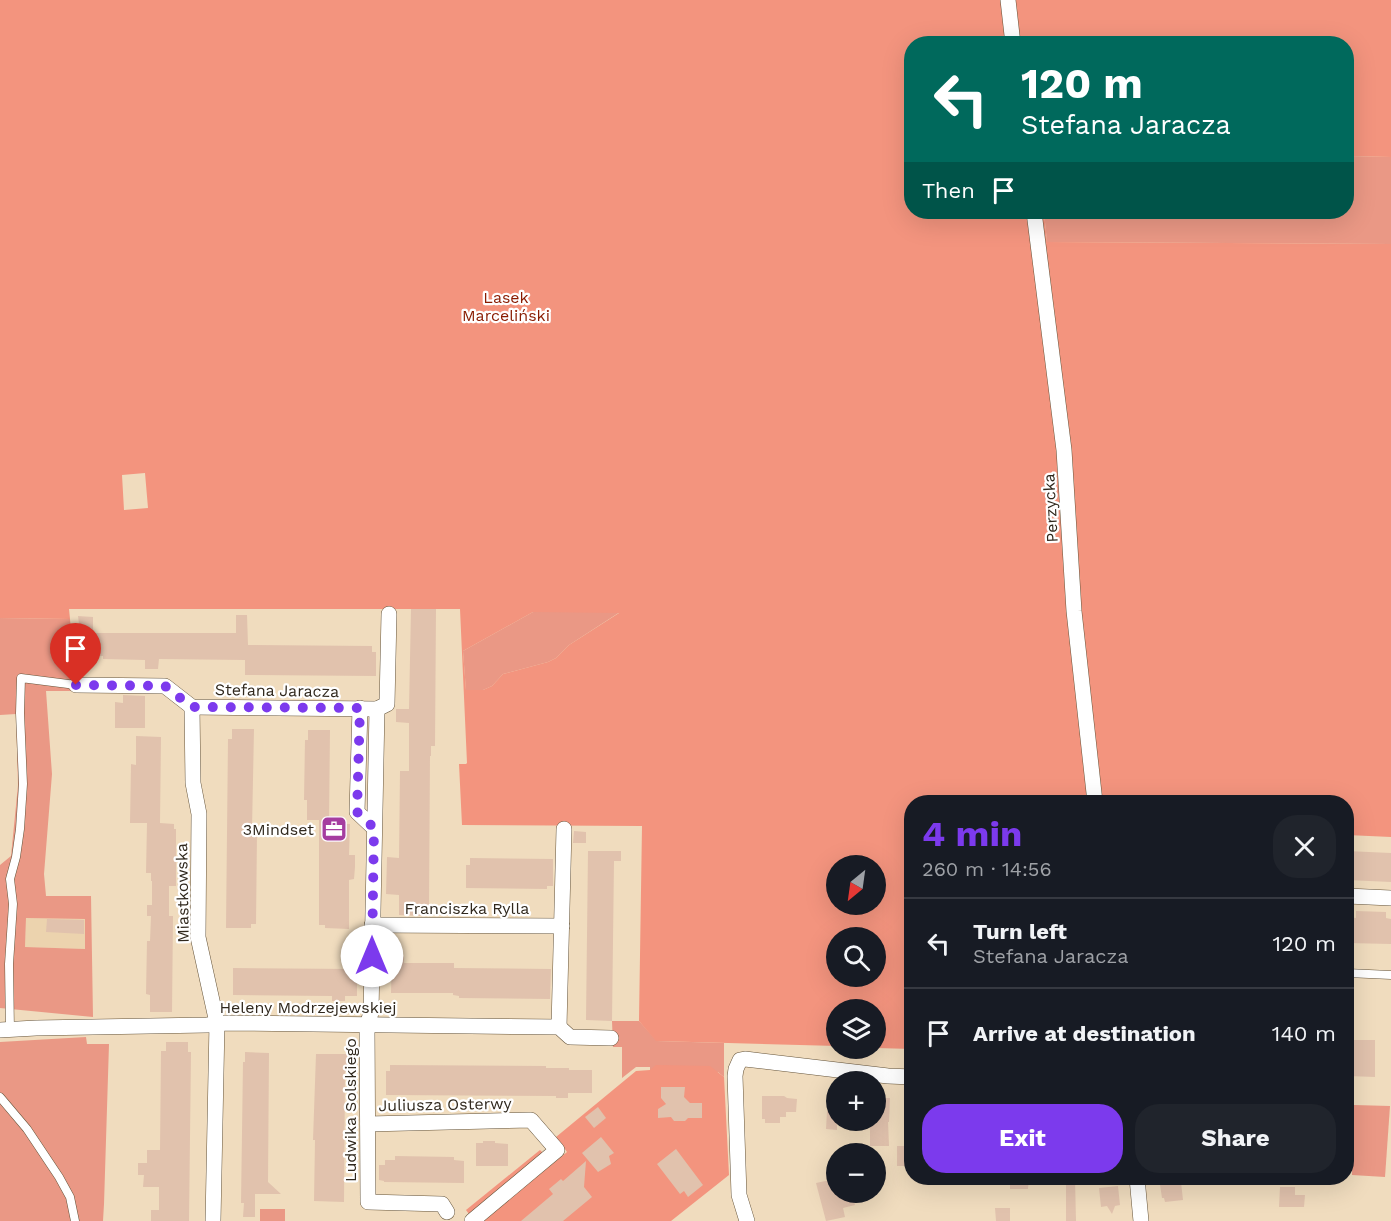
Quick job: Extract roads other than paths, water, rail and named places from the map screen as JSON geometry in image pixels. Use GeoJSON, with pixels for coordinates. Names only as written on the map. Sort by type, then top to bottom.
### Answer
{"type":"FeatureCollection","features":[{"type":"Feature","properties":{"kind":"street"},"geometry":{"type":"LineString","coordinates":[[1008,0],[1012,36]]}},
{"type":"Feature","properties":{"kind":"street","name":"Perzycka"},"geometry":{"type":"LineString","coordinates":[[1035,219],[1064,450],[1074,611],[1094,795]]}},
{"type":"Feature","properties":{"kind":"street","name":"Ludwika Solskiego"},"geometry":{"type":"LineString","coordinates":[[389,614],[387,704],[377,709],[372,1013],[367,1025],[368,1202],[442,1204],[447,1212]]}},
{"type":"Feature","properties":{"kind":"street","name":"Stefana Jaracza"},"geometry":{"type":"LineString","coordinates":[[76,685],[165,686],[192,707],[377,709]]}},
{"type":"Feature","properties":{"kind":"street","name":"Miastkowska"},"geometry":{"type":"LineString","coordinates":[[192,707],[193,783],[199,814],[198,937],[217,1023],[213,1221]]}},
{"type":"Feature","properties":{"kind":"street"},"geometry":{"type":"LineString","coordinates":[[360,708],[357,812],[374,828]]}},
{"type":"Feature","properties":{"kind":"street"},"geometry":{"type":"LineString","coordinates":[[559,1027],[564,829]]}},
{"type":"Feature","properties":{"kind":"street"},"geometry":{"type":"LineString","coordinates":[[1354,896],[1391,898]]}},
{"type":"Feature","properties":{"kind":"street","name":"Franciszka Rylla"},"geometry":{"type":"LineString","coordinates":[[372,926],[562,926]]}},
{"type":"Feature","properties":{"kind":"street","name":"Heleny Modrzejewskiej"},"geometry":{"type":"LineString","coordinates":[[5,1030],[217,1023],[559,1027],[570,1037],[611,1038]]}},
{"type":"Feature","properties":{"kind":"street"},"geometry":{"type":"LineString","coordinates":[[747,1221],[739,1195],[735,1076],[740,1060],[904,1077]]}},
{"type":"Feature","properties":{"kind":"street","name":"Juliusza Osterwy"},"geometry":{"type":"LineString","coordinates":[[368,1124],[531,1120],[556,1150],[472,1221]]}},
{"type":"Feature","properties":{"kind":"street"},"geometry":{"type":"LineString","coordinates":[[1138,1185],[1141,1221]]}},
{"type":"Feature","properties":{"kind":"lane"},"geometry":{"type":"LineString","coordinates":[[5,1030],[13,904],[10,879],[20,829],[23,784],[21,678],[76,685]]}},
{"type":"Feature","properties":{"kind":"lane"},"geometry":{"type":"LineString","coordinates":[[1354,973],[1391,975]]}},
{"type":"Feature","properties":{"kind":"lane"},"geometry":{"type":"LineString","coordinates":[[0,1097],[27,1129],[59,1177],[70,1197],[75,1221]]}},
{"type":"Feature","properties":{"kind":"place","name":"3Mindset"},"geometry":{"type":"Point","coordinates":[334,829]}},
{"type":"Feature","properties":{"kind":"park label","name":"Lasek Marceliński"},"geometry":{"type":"Point","coordinates":[506,306]}}]}
